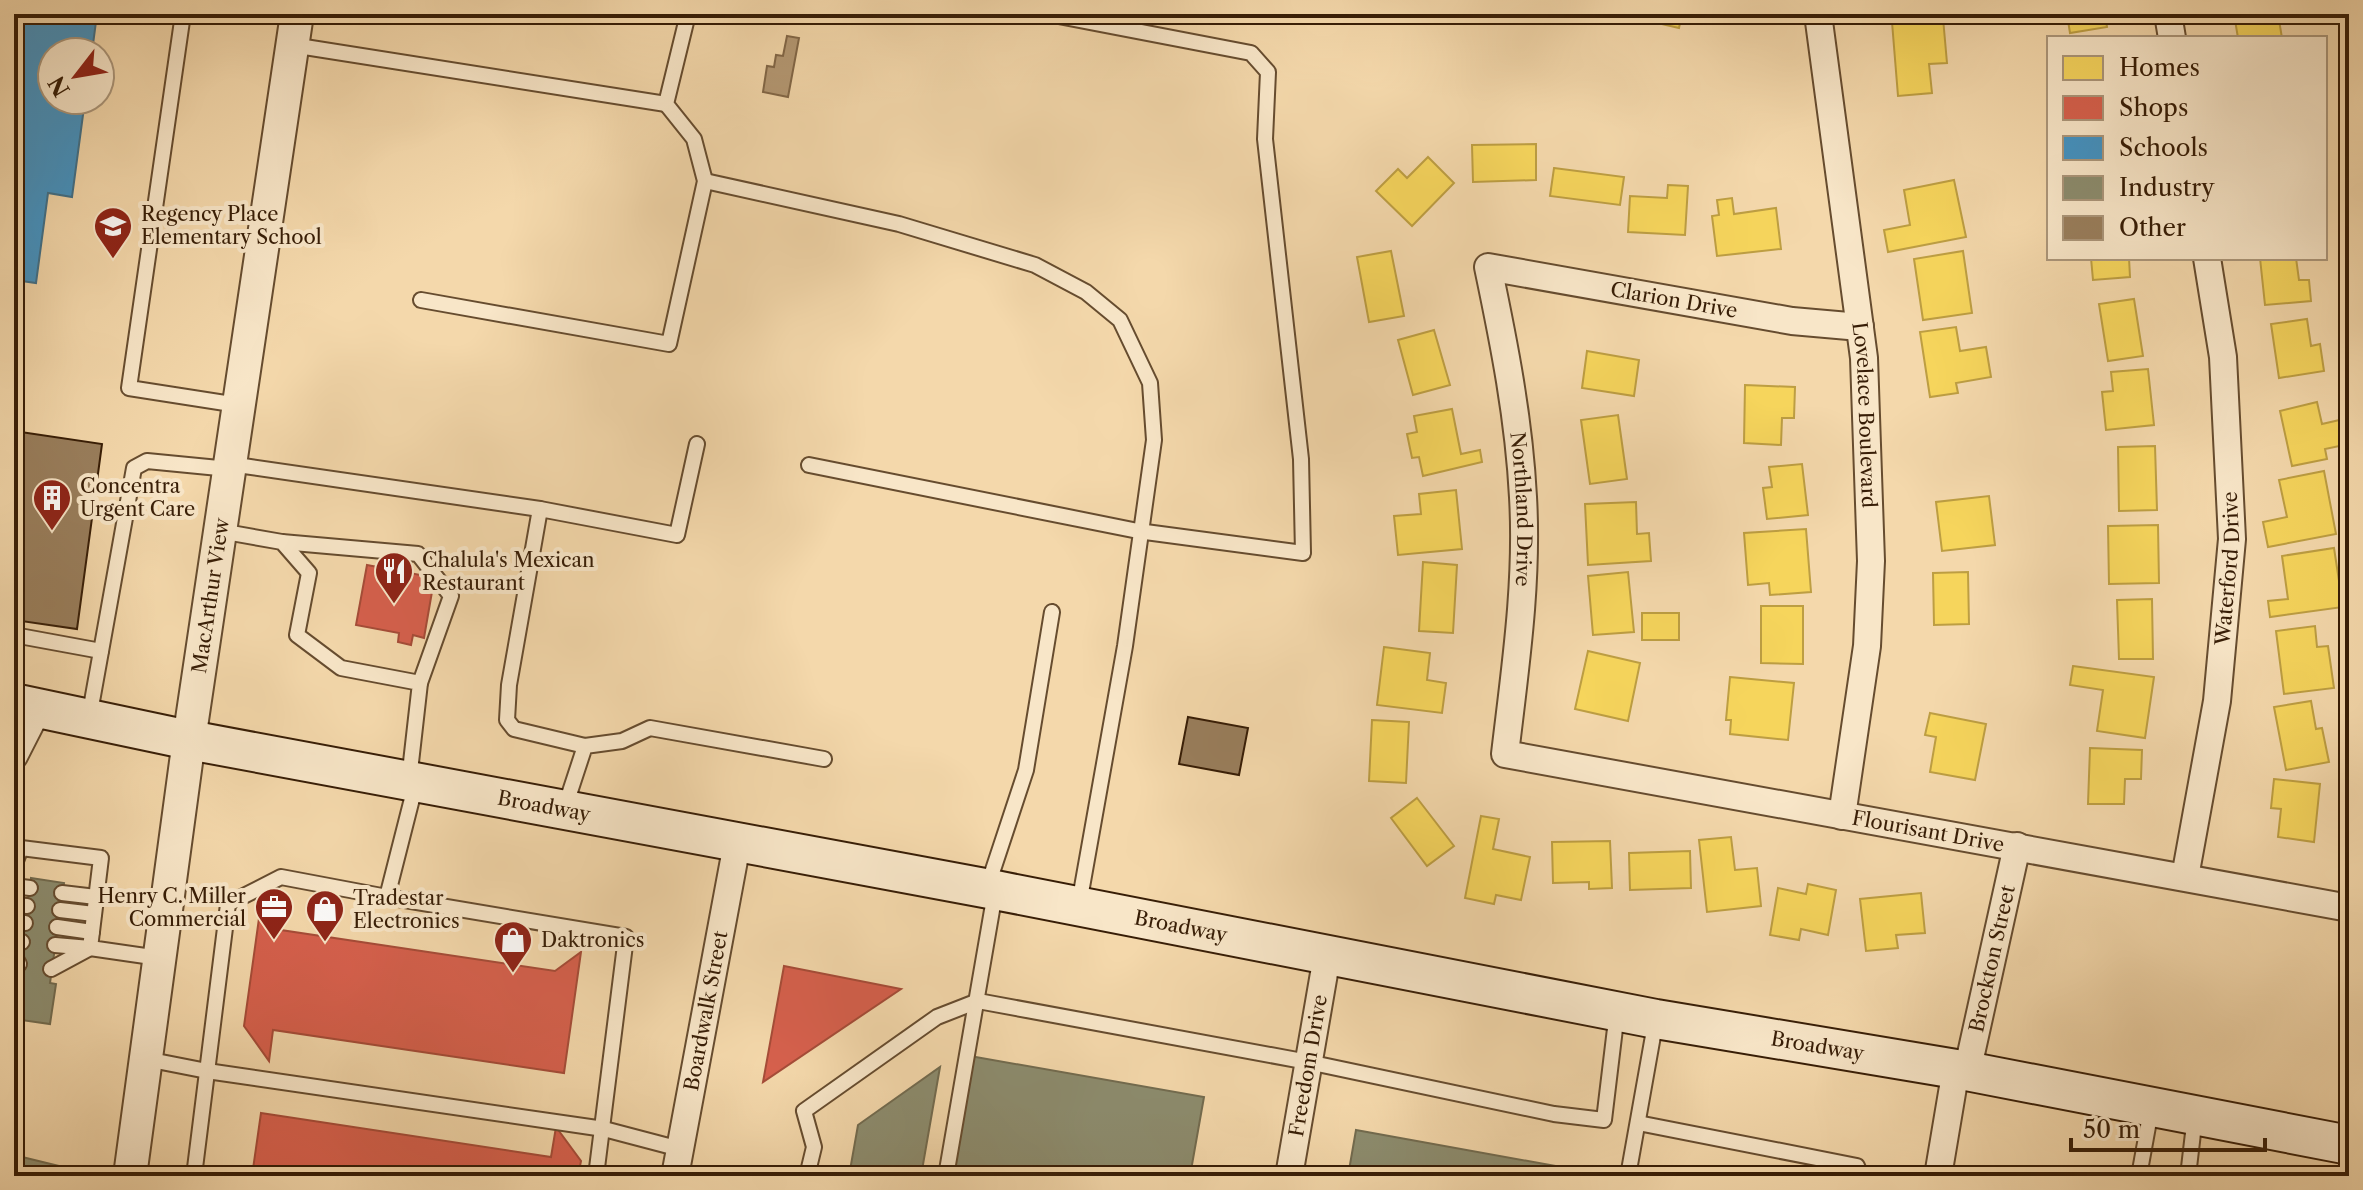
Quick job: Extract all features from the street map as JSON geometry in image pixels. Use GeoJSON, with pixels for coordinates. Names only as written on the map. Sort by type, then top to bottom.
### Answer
{"type":"FeatureCollection","features":[{"type":"Feature","properties":{"kind":"main road","name":"Broadway"},"geometry":{"type":"LineString","coordinates":[[26,706],[189,740],[991,890],[1656,1019],[1962,1070],[2349,1145]]}},
{"type":"Feature","properties":{"kind":"street","name":"Lovelace Boulevard"},"geometry":{"type":"LineString","coordinates":[[1818,14],[1864,358],[1871,561],[1867,646],[1842,816]]}},
{"type":"Feature","properties":{"kind":"street"},"geometry":{"type":"LineString","coordinates":[[2168,14],[2172,36]]}},
{"type":"Feature","properties":{"kind":"street","name":"MacArthur View"},"geometry":{"type":"LineString","coordinates":[[130,1176],[189,740],[294,30]]}},
{"type":"Feature","properties":{"kind":"street","name":"Waterford Drive"},"geometry":{"type":"LineString","coordinates":[[2185,877],[2217,701],[2232,539],[2223,357],[2207,260]]}},
{"type":"Feature","properties":{"kind":"street","name":"Clarion Drive"},"geometry":{"type":"LineString","coordinates":[[1488,267],[1792,321],[1860,327]]}},
{"type":"Feature","properties":{"kind":"street","name":"Northland Drive"},"geometry":{"type":"LineString","coordinates":[[1488,267],[1513,390],[1523,498],[1522,606],[1505,754]]}},
{"type":"Feature","properties":{"kind":"street"},"geometry":{"type":"LineString","coordinates":[[14,756],[26,706]]}},
{"type":"Feature","properties":{"kind":"street","name":"Flourisant Drive"},"geometry":{"type":"LineString","coordinates":[[1505,754],[2349,908]]}},
{"type":"Feature","properties":{"kind":"street","name":"Boardwalk Street"},"geometry":{"type":"LineString","coordinates":[[675,1176],[737,844]]}},
{"type":"Feature","properties":{"kind":"street","name":"Brockton Street"},"geometry":{"type":"LineString","coordinates":[[1938,1176],[2017,846]]}},
{"type":"Feature","properties":{"kind":"street","name":"Freedom Drive"},"geometry":{"type":"LineString","coordinates":[[1289,1176],[1327,956]]}},
{"type":"Feature","properties":{"kind":"lane"},"geometry":{"type":"LineString","coordinates":[[183,14],[129,388],[238,405]]}},
{"type":"Feature","properties":{"kind":"lane"},"geometry":{"type":"LineString","coordinates":[[666,104],[688,14]]}},
{"type":"Feature","properties":{"kind":"lane"},"geometry":{"type":"LineString","coordinates":[[809,465],[1138,531],[1303,553],[1301,459],[1265,139],[1268,72],[1251,53],[1048,14]]}},
{"type":"Feature","properties":{"kind":"lane"},"geometry":{"type":"LineString","coordinates":[[294,30],[342,55],[380,57],[666,104],[694,139],[705,181],[669,344],[421,300]]}},
{"type":"Feature","properties":{"kind":"lane"},"geometry":{"type":"LineString","coordinates":[[705,181],[899,224],[1035,265],[1098,302],[1120,320],[1150,383],[1154,440],[1138,531],[1125,646],[1078,907]]}},
{"type":"Feature","properties":{"kind":"lane"},"geometry":{"type":"LineString","coordinates":[[89,719],[134,468],[147,461],[229,466],[540,509],[677,535],[697,444]]}},
{"type":"Feature","properties":{"kind":"lane"},"geometry":{"type":"LineString","coordinates":[[540,509],[509,685],[507,720],[514,729],[585,746],[622,741],[650,728],[824,759]]}},
{"type":"Feature","properties":{"kind":"lane"},"geometry":{"type":"LineString","coordinates":[[220,531],[282,542],[418,554],[451,596],[420,683],[413,781],[387,897]]}},
{"type":"Feature","properties":{"kind":"lane"},"geometry":{"type":"LineString","coordinates":[[282,542],[309,573],[297,635],[341,668],[420,683]]}},
{"type":"Feature","properties":{"kind":"lane"},"geometry":{"type":"LineString","coordinates":[[946,1176],[978,1001],[991,890],[1026,770],[1052,612]]}},
{"type":"Feature","properties":{"kind":"lane"},"geometry":{"type":"LineString","coordinates":[[14,635],[101,651]]}},
{"type":"Feature","properties":{"kind":"lane"},"geometry":{"type":"LineString","coordinates":[[564,810],[585,746]]}},
{"type":"Feature","properties":{"kind":"lane"},"geometry":{"type":"LineString","coordinates":[[14,866],[21,848],[101,858],[90,948]]}},
{"type":"Feature","properties":{"kind":"lane"},"geometry":{"type":"LineString","coordinates":[[194,1176],[228,904],[281,877],[626,937],[596,1176]]}},
{"type":"Feature","properties":{"kind":"lane"},"geometry":{"type":"LineString","coordinates":[[14,886],[30,888]]}},
{"type":"Feature","properties":{"kind":"lane"},"geometry":{"type":"LineString","coordinates":[[62,893],[96,897]]}},
{"type":"Feature","properties":{"kind":"lane"},"geometry":{"type":"LineString","coordinates":[[60,910],[94,914]]}},
{"type":"Feature","properties":{"kind":"lane"},"geometry":{"type":"LineString","coordinates":[[57,927],[92,932]]}},
{"type":"Feature","properties":{"kind":"lane"},"geometry":{"type":"LineString","coordinates":[[55,945],[159,958]]}},
{"type":"Feature","properties":{"kind":"lane"},"geometry":{"type":"LineString","coordinates":[[51,969],[90,948]]}},
{"type":"Feature","properties":{"kind":"lane"},"geometry":{"type":"LineString","coordinates":[[807,1176],[814,1147],[804,1111],[937,1017],[978,1001],[1308,1062],[1554,1114],[1604,1120],[1618,1011]]}},
{"type":"Feature","properties":{"kind":"lane"},"geometry":{"type":"LineString","coordinates":[[1628,1176],[1656,1019]]}},
{"type":"Feature","properties":{"kind":"lane"},"geometry":{"type":"LineString","coordinates":[[145,1059],[207,1071],[604,1129],[680,1149]]}},
{"type":"Feature","properties":{"kind":"lane"},"geometry":{"type":"LineString","coordinates":[[2139,1176],[2151,1107]]}},
{"type":"Feature","properties":{"kind":"lane"},"geometry":{"type":"LineString","coordinates":[[2188,1176],[2195,1115]]}},
{"type":"Feature","properties":{"kind":"lane"},"geometry":{"type":"LineString","coordinates":[[1638,1123],[1857,1166],[1861,1176]]}},
{"type":"Feature","properties":{"kind":"shaded area"},"geometry":{"type":"Polygon","coordinates":[[[787,36],[799,38],[788,97],[763,92],[767,66],[774,67],[776,55],[783,56],[787,36]]]}},
{"type":"Feature","properties":{"kind":"building: Homes"},"geometry":{"type":"Polygon","coordinates":[[[1619,14],[1682,14],[1679,28],[1619,14]]]}},
{"type":"Feature","properties":{"kind":"building: Homes"},"geometry":{"type":"Polygon","coordinates":[[[1701,14],[1747,14],[1746,21],[1701,14]]]}},
{"type":"Feature","properties":{"kind":"building: Homes"},"geometry":{"type":"Polygon","coordinates":[[[2067,14],[2105,14],[2107,27],[2070,33],[2067,14]]]}},
{"type":"Feature","properties":{"kind":"building: Homes"},"geometry":{"type":"Polygon","coordinates":[[[2234,14],[2278,14],[2282,36],[2238,36],[2234,14]]]}},
{"type":"Feature","properties":{"kind":"building: Homes"},"geometry":{"type":"Polygon","coordinates":[[[1943,18],[1947,63],[1929,64],[1932,93],[1898,96],[1892,22],[1943,18]]]}},
{"type":"Feature","properties":{"kind":"building: Homes"},"geometry":{"type":"Polygon","coordinates":[[[1536,144],[1536,180],[1473,182],[1472,145],[1536,144]]]}},
{"type":"Feature","properties":{"kind":"building: Homes"},"geometry":{"type":"Polygon","coordinates":[[[1428,157],[1454,183],[1412,226],[1376,191],[1398,169],[1407,178],[1428,157]]]}},
{"type":"Feature","properties":{"kind":"building: Homes"},"geometry":{"type":"Polygon","coordinates":[[[1554,168],[1624,177],[1620,205],[1550,196],[1554,168]]]}},
{"type":"Feature","properties":{"kind":"building: Homes"},"geometry":{"type":"Polygon","coordinates":[[[1954,180],[1966,237],[1888,252],[1884,230],[1910,225],[1904,190],[1954,180]]]}},
{"type":"Feature","properties":{"kind":"building: Homes"},"geometry":{"type":"Polygon","coordinates":[[[1668,185],[1688,186],[1685,235],[1628,232],[1630,196],[1667,198],[1668,185]]]}},
{"type":"Feature","properties":{"kind":"building: Homes"},"geometry":{"type":"Polygon","coordinates":[[[1732,198],[1734,214],[1776,208],[1781,249],[1717,256],[1712,216],[1719,215],[1717,200],[1732,198]]]}},
{"type":"Feature","properties":{"kind":"building: Homes"},"geometry":{"type":"Polygon","coordinates":[[[1391,251],[1404,316],[1369,322],[1357,257],[1391,251]]]}},
{"type":"Feature","properties":{"kind":"building: Homes"},"geometry":{"type":"Polygon","coordinates":[[[1963,251],[1972,313],[1923,320],[1914,259],[1963,251]]]}},
{"type":"Feature","properties":{"kind":"building: Homes"},"geometry":{"type":"Polygon","coordinates":[[[2091,260],[2129,260],[2130,277],[2093,280],[2091,260]]]}},
{"type":"Feature","properties":{"kind":"building: Homes"},"geometry":{"type":"Polygon","coordinates":[[[2260,260],[2296,260],[2299,280],[2309,280],[2311,301],[2265,305],[2260,260]]]}},
{"type":"Feature","properties":{"kind":"building: Homes"},"geometry":{"type":"Polygon","coordinates":[[[2134,299],[2143,356],[2108,361],[2099,304],[2134,299]]]}},
{"type":"Feature","properties":{"kind":"building: Homes"},"geometry":{"type":"Polygon","coordinates":[[[2307,319],[2311,346],[2320,344],[2324,371],[2279,378],[2271,324],[2307,319]]]}},
{"type":"Feature","properties":{"kind":"building: Homes"},"geometry":{"type":"Polygon","coordinates":[[[1956,327],[1960,351],[1986,347],[1991,377],[1956,383],[1958,393],[1930,397],[1920,332],[1956,327]]]}},
{"type":"Feature","properties":{"kind":"building: Homes"},"geometry":{"type":"Polygon","coordinates":[[[1434,330],[1450,385],[1413,395],[1398,340],[1434,330]]]}},
{"type":"Feature","properties":{"kind":"building: Homes"},"geometry":{"type":"Polygon","coordinates":[[[1587,351],[1639,360],[1634,396],[1582,388],[1587,351]]]}},
{"type":"Feature","properties":{"kind":"building: Homes"},"geometry":{"type":"Polygon","coordinates":[[[2148,369],[2154,425],[2106,430],[2102,392],[2113,391],[2111,372],[2148,369]]]}},
{"type":"Feature","properties":{"kind":"building: Homes"},"geometry":{"type":"Polygon","coordinates":[[[1745,385],[1795,387],[1794,418],[1782,418],[1781,445],[1744,443],[1745,385]]]}},
{"type":"Feature","properties":{"kind":"building: Homes"},"geometry":{"type":"Polygon","coordinates":[[[2317,402],[2322,424],[2348,418],[2349,444],[2325,449],[2327,459],[2292,466],[2280,411],[2317,402]]]}},
{"type":"Feature","properties":{"kind":"building: Homes"},"geometry":{"type":"Polygon","coordinates":[[[1452,409],[1461,454],[1480,450],[1482,462],[1423,476],[1419,457],[1412,458],[1407,434],[1417,432],[1414,416],[1452,409]]]}},
{"type":"Feature","properties":{"kind":"building: Homes"},"geometry":{"type":"Polygon","coordinates":[[[1618,415],[1627,479],[1590,484],[1581,420],[1618,415]]]}},
{"type":"Feature","properties":{"kind":"building: Homes"},"geometry":{"type":"Polygon","coordinates":[[[2155,446],[2157,510],[2119,511],[2118,447],[2155,446]]]}},
{"type":"Feature","properties":{"kind":"building: Homes"},"geometry":{"type":"Polygon","coordinates":[[[1802,464],[1808,515],[1767,519],[1763,488],[1772,487],[1769,467],[1802,464]]]}},
{"type":"Feature","properties":{"kind":"building: Homes"},"geometry":{"type":"Polygon","coordinates":[[[2324,471],[2336,534],[2268,547],[2263,522],[2287,517],[2279,480],[2324,471]]]}},
{"type":"Feature","properties":{"kind":"building: Homes"},"geometry":{"type":"Polygon","coordinates":[[[1456,490],[1462,549],[1398,555],[1394,516],[1421,514],[1419,494],[1456,490]]]}},
{"type":"Feature","properties":{"kind":"building: Homes"},"geometry":{"type":"Polygon","coordinates":[[[1989,496],[1995,545],[1942,551],[1936,502],[1989,496]]]}},
{"type":"Feature","properties":{"kind":"building: Homes"},"geometry":{"type":"Polygon","coordinates":[[[1636,502],[1637,534],[1649,533],[1651,561],[1588,565],[1585,504],[1636,502]]]}},
{"type":"Feature","properties":{"kind":"building: Homes"},"geometry":{"type":"Polygon","coordinates":[[[2158,525],[2159,583],[2109,584],[2108,526],[2158,525]]]}},
{"type":"Feature","properties":{"kind":"building: Homes"},"geometry":{"type":"Polygon","coordinates":[[[1806,529],[1811,592],[1770,595],[1769,583],[1748,585],[1744,533],[1806,529]]]}},
{"type":"Feature","properties":{"kind":"building: Homes"},"geometry":{"type":"Polygon","coordinates":[[[2334,548],[2343,607],[2270,617],[2268,601],[2288,599],[2282,556],[2334,548]]]}},
{"type":"Feature","properties":{"kind":"building: Homes"},"geometry":{"type":"Polygon","coordinates":[[[1423,562],[1457,565],[1453,633],[1419,631],[1423,562]]]}},
{"type":"Feature","properties":{"kind":"building: Homes"},"geometry":{"type":"Polygon","coordinates":[[[1628,572],[1634,632],[1593,635],[1588,576],[1628,572]]]}},
{"type":"Feature","properties":{"kind":"building: Homes"},"geometry":{"type":"Polygon","coordinates":[[[1968,572],[1969,624],[1934,625],[1933,573],[1968,572]]]}},
{"type":"Feature","properties":{"kind":"building: Homes"},"geometry":{"type":"Polygon","coordinates":[[[2152,599],[2153,659],[2119,659],[2117,600],[2152,599]]]}},
{"type":"Feature","properties":{"kind":"building: Homes"},"geometry":{"type":"Polygon","coordinates":[[[1761,606],[1803,606],[1803,664],[1761,663],[1761,606]]]}},
{"type":"Feature","properties":{"kind":"building: Homes"},"geometry":{"type":"Polygon","coordinates":[[[1642,613],[1679,613],[1679,640],[1642,640],[1642,613]]]}},
{"type":"Feature","properties":{"kind":"building: Homes"},"geometry":{"type":"Polygon","coordinates":[[[2315,626],[2317,647],[2328,646],[2334,688],[2284,694],[2276,631],[2315,626]]]}},
{"type":"Feature","properties":{"kind":"building: Homes"},"geometry":{"type":"Polygon","coordinates":[[[1384,647],[1430,653],[1427,680],[1446,683],[1442,713],[1377,705],[1384,647]]]}},
{"type":"Feature","properties":{"kind":"building: Homes"},"geometry":{"type":"Polygon","coordinates":[[[1588,651],[1640,663],[1628,721],[1575,709],[1588,651]]]}},
{"type":"Feature","properties":{"kind":"building: Homes"},"geometry":{"type":"Polygon","coordinates":[[[2073,666],[2154,677],[2145,738],[2097,731],[2103,690],[2070,685],[2073,666]]]}},
{"type":"Feature","properties":{"kind":"building: Homes"},"geometry":{"type":"Polygon","coordinates":[[[1730,677],[1794,683],[1788,740],[1730,734],[1731,720],[1726,720],[1730,677]]]}},
{"type":"Feature","properties":{"kind":"building: Homes"},"geometry":{"type":"Polygon","coordinates":[[[2311,701],[2316,729],[2322,728],[2329,762],[2286,770],[2274,707],[2311,701]]]}},
{"type":"Feature","properties":{"kind":"building: Homes"},"geometry":{"type":"Polygon","coordinates":[[[1930,713],[1986,724],[1975,780],[1930,772],[1936,737],[1925,735],[1930,713]]]}},
{"type":"Feature","properties":{"kind":"building: Homes"},"geometry":{"type":"Polygon","coordinates":[[[1372,720],[1409,722],[1406,783],[1369,781],[1372,720]]]}},
{"type":"Feature","properties":{"kind":"building: Homes"},"geometry":{"type":"Polygon","coordinates":[[[2090,748],[2142,750],[2141,779],[2125,779],[2124,804],[2088,804],[2090,748]]]}},
{"type":"Feature","properties":{"kind":"building: Homes"},"geometry":{"type":"Polygon","coordinates":[[[2274,779],[2320,784],[2314,842],[2278,837],[2281,809],[2271,808],[2274,779]]]}},
{"type":"Feature","properties":{"kind":"building: Homes"},"geometry":{"type":"Polygon","coordinates":[[[1417,798],[1454,846],[1427,866],[1391,818],[1417,798]]]}},
{"type":"Feature","properties":{"kind":"building: Homes"},"geometry":{"type":"Polygon","coordinates":[[[1481,816],[1499,819],[1493,849],[1530,857],[1521,900],[1496,895],[1494,904],[1465,898],[1481,816]]]}},
{"type":"Feature","properties":{"kind":"building: Homes"},"geometry":{"type":"Polygon","coordinates":[[[1731,837],[1735,870],[1757,868],[1761,906],[1707,912],[1699,840],[1731,837]]]}},
{"type":"Feature","properties":{"kind":"building: Homes"},"geometry":{"type":"Polygon","coordinates":[[[1610,841],[1612,888],[1589,889],[1589,882],[1553,883],[1552,842],[1610,841]]]}},
{"type":"Feature","properties":{"kind":"building: Homes"},"geometry":{"type":"Polygon","coordinates":[[[1690,851],[1691,888],[1630,890],[1629,853],[1690,851]]]}},
{"type":"Feature","properties":{"kind":"building: Homes"},"geometry":{"type":"Polygon","coordinates":[[[1808,884],[1836,890],[1828,935],[1801,929],[1799,940],[1770,935],[1778,888],[1806,894],[1808,884]]]}},
{"type":"Feature","properties":{"kind":"building: Homes"},"geometry":{"type":"Polygon","coordinates":[[[1921,893],[1925,933],[1896,935],[1898,948],[1866,951],[1860,899],[1921,893]]]}},
{"type":"Feature","properties":{"kind":"building: Shops","name":"Chalula's Mexican Restaurant"},"geometry":{"type":"Polygon","coordinates":[[[367,565],[426,576],[428,585],[433,586],[424,638],[413,635],[411,645],[398,642],[399,633],[356,625],[367,565]]]}},
{"type":"Feature","properties":{"kind":"building: Shops"},"geometry":{"type":"Polygon","coordinates":[[[261,904],[281,930],[555,971],[581,952],[564,1073],[273,1030],[269,1061],[244,1026],[261,904]]]}},
{"type":"Feature","properties":{"kind":"building: Shops"},"geometry":{"type":"Polygon","coordinates":[[[784,966],[901,989],[763,1082],[784,966]]]}},
{"type":"Feature","properties":{"kind":"building: Shops"},"geometry":{"type":"Polygon","coordinates":[[[261,1113],[551,1157],[556,1127],[581,1161],[578,1176],[252,1176],[261,1113]]]}},
{"type":"Feature","properties":{"kind":"building: Schools"},"geometry":{"type":"Polygon","coordinates":[[[14,14],[97,14],[94,36],[36,36],[36,116],[83,116],[72,197],[48,193],[36,283],[14,280],[14,14]]]}},
{"type":"Feature","properties":{"kind":"building: Industry"},"geometry":{"type":"Polygon","coordinates":[[[31,878],[64,883],[50,983],[56,984],[50,1024],[14,1019],[14,978],[17,978],[31,878]]]}},
{"type":"Feature","properties":{"kind":"building: Industry"},"geometry":{"type":"Polygon","coordinates":[[[970,1056],[1204,1097],[1190,1176],[950,1173],[970,1056]]]}},
{"type":"Feature","properties":{"kind":"building: Industry"},"geometry":{"type":"Polygon","coordinates":[[[940,1067],[921,1176],[849,1176],[858,1125],[940,1067]]]}},
{"type":"Feature","properties":{"kind":"building: Industry"},"geometry":{"type":"Polygon","coordinates":[[[1356,1130],[1589,1172],[1588,1176],[1348,1176],[1356,1130]]]}},
{"type":"Feature","properties":{"kind":"building: Industry"},"geometry":{"type":"Polygon","coordinates":[[[14,1155],[59,1166],[56,1176],[14,1176],[14,1155]]]}},
{"type":"Feature","properties":{"kind":"building: Industry"},"geometry":{"type":"Polygon","coordinates":[[[1648,1170],[1682,1176],[1647,1176],[1648,1170]]]}},
{"type":"Feature","properties":{"kind":"building: Other","name":"Concentra Urgent Care"},"geometry":{"type":"Polygon","coordinates":[[[14,431],[102,444],[77,629],[14,620],[14,431]]]}},
{"type":"Feature","properties":{"kind":"building: Other"},"geometry":{"type":"Polygon","coordinates":[[[1188,717],[1248,728],[1239,775],[1179,764],[1188,717]]]}},
{"type":"Feature","properties":{"kind":"place","name":"Regency Place Elementary School"},"geometry":{"type":"Point","coordinates":[113,260]}},
{"type":"Feature","properties":{"kind":"place","name":"Concentra Urgent Care"},"geometry":{"type":"Point","coordinates":[52,532]}},
{"type":"Feature","properties":{"kind":"place","name":"Chalula's Mexican Restaurant"},"geometry":{"type":"Point","coordinates":[394,605]}},
{"type":"Feature","properties":{"kind":"place","name":"Henry C. Miller Commercial"},"geometry":{"type":"Point","coordinates":[274,941]}},
{"type":"Feature","properties":{"kind":"place","name":"Tradestar Electronics"},"geometry":{"type":"Point","coordinates":[325,943]}},
{"type":"Feature","properties":{"kind":"place","name":"Daktronics"},"geometry":{"type":"Point","coordinates":[513,974]}}]}
